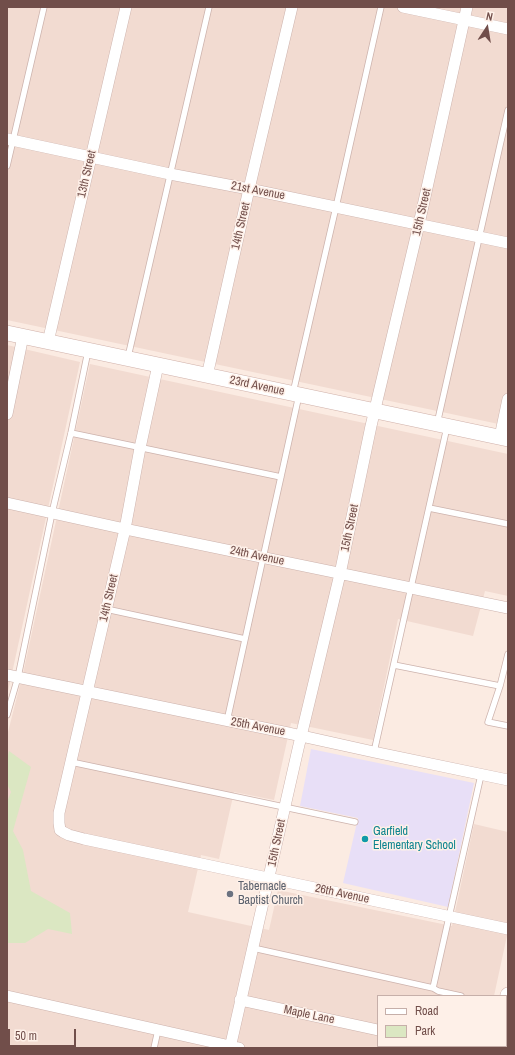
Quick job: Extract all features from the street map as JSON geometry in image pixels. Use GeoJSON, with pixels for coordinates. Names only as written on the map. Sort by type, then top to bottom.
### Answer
{"type":"FeatureCollection","features":[{"type":"Feature","properties":{"kind":"street","name":"13th Street"},"geometry":{"type":"LineString","coordinates":[[48,342],[126,7]]}},
{"type":"Feature","properties":{"kind":"street","name":"14th Street"},"geometry":{"type":"LineString","coordinates":[[207,376],[292,7]]}},
{"type":"Feature","properties":{"kind":"street"},"geometry":{"type":"LineString","coordinates":[[403,7],[508,29]]}},
{"type":"Feature","properties":{"kind":"street","name":"15th Street"},"geometry":{"type":"LineString","coordinates":[[233,1047],[241,997],[340,574],[375,411],[419,224],[467,7]]}},
{"type":"Feature","properties":{"kind":"street","name":"21st Avenue"},"geometry":{"type":"LineString","coordinates":[[10,140],[508,243]]}},
{"type":"Feature","properties":{"kind":"street","name":"23rd Avenue"},"geometry":{"type":"LineString","coordinates":[[7,333],[504,438]]}},
{"type":"Feature","properties":{"kind":"street"},"geometry":{"type":"LineString","coordinates":[[7,414],[23,336]]}},
{"type":"Feature","properties":{"kind":"street","name":"14th Street"},"geometry":{"type":"LineString","coordinates":[[60,830],[59,814],[125,529],[140,448],[158,365]]}},
{"type":"Feature","properties":{"kind":"street"},"geometry":{"type":"LineString","coordinates":[[504,438],[508,399]]}},
{"type":"Feature","properties":{"kind":"street","name":"24th Avenue"},"geometry":{"type":"LineString","coordinates":[[7,503],[263,558],[508,608]]}},
{"type":"Feature","properties":{"kind":"street","name":"25th Avenue"},"geometry":{"type":"LineString","coordinates":[[12,676],[508,780]]}},
{"type":"Feature","properties":{"kind":"street","name":"26th Avenue"},"geometry":{"type":"LineString","coordinates":[[60,830],[69,835],[84,839],[508,929]]}},
{"type":"Feature","properties":{"kind":"street"},"geometry":{"type":"LineString","coordinates":[[7,996],[233,1047]]}},
{"type":"Feature","properties":{"kind":"street","name":"Maple Lane"},"geometry":{"type":"LineString","coordinates":[[241,997],[377,1023]]}},
{"type":"Feature","properties":{"kind":"street","name":"Maple Lane"},"geometry":{"type":"LineString","coordinates":[[241,997],[377,1030]]}},
{"type":"Feature","properties":{"kind":"lane"},"geometry":{"type":"LineString","coordinates":[[7,166],[10,140],[44,7]]}},
{"type":"Feature","properties":{"kind":"lane"},"geometry":{"type":"LineString","coordinates":[[128,358],[209,7]]}},
{"type":"Feature","properties":{"kind":"lane"},"geometry":{"type":"LineString","coordinates":[[227,721],[281,477],[296,394],[336,207],[381,7]]}},
{"type":"Feature","properties":{"kind":"lane"},"geometry":{"type":"LineString","coordinates":[[374,752],[429,508],[442,425],[479,237],[508,110]]}},
{"type":"Feature","properties":{"kind":"lane"},"geometry":{"type":"LineString","coordinates":[[7,715],[12,676],[71,433],[88,350]]}},
{"type":"Feature","properties":{"kind":"lane"},"geometry":{"type":"LineString","coordinates":[[71,433],[281,477]]}},
{"type":"Feature","properties":{"kind":"lane"},"geometry":{"type":"LineString","coordinates":[[429,508],[508,524]]}},
{"type":"Feature","properties":{"kind":"lane"},"geometry":{"type":"LineString","coordinates":[[106,609],[245,639]]}},
{"type":"Feature","properties":{"kind":"lane"},"geometry":{"type":"LineString","coordinates":[[508,654],[500,686],[488,722],[508,726]]}},
{"type":"Feature","properties":{"kind":"lane"},"geometry":{"type":"LineString","coordinates":[[394,664],[500,686]]}},
{"type":"Feature","properties":{"kind":"lane"},"geometry":{"type":"LineString","coordinates":[[71,762],[355,822]]}},
{"type":"Feature","properties":{"kind":"lane"},"geometry":{"type":"LineString","coordinates":[[433,988],[481,775]]}},
{"type":"Feature","properties":{"kind":"lane"},"geometry":{"type":"LineString","coordinates":[[253,948],[433,988],[438,991],[456,995]]}},
{"type":"Feature","properties":{"kind":"lane"},"geometry":{"type":"LineString","coordinates":[[154,1048],[158,1030]]}},
{"type":"Feature","properties":{"kind":"shaded area"},"geometry":{"type":"Polygon","coordinates":[[[7,7],[508,7],[508,426],[7,320],[7,7]]]}},
{"type":"Feature","properties":{"kind":"shaded area"},"geometry":{"type":"Polygon","coordinates":[[[7,345],[80,362],[7,696],[7,345]]]}},
{"type":"Feature","properties":{"kind":"shaded area"},"geometry":{"type":"Polygon","coordinates":[[[90,364],[508,454],[508,514],[506,526],[508,527],[508,596],[485,591],[473,636],[398,619],[373,740],[291,723],[274,800],[234,792],[219,859],[201,855],[188,912],[269,930],[278,890],[452,926],[474,824],[508,832],[508,931],[494,995],[377,995],[377,1047],[483,1048],[7,1048],[7,736],[24,669],[90,364]]]}},
{"type":"Feature","properties":{"kind":"shaded area","name":"Garfield Elementary School"},"geometry":{"type":"Polygon","coordinates":[[[311,749],[474,783],[448,907],[343,883],[358,818],[300,806],[311,749]]]}},
{"type":"Feature","properties":{"kind":"green space"},"geometry":{"type":"Polygon","coordinates":[[[9,751],[31,767],[13,831],[23,850],[31,891],[70,913],[72,934],[48,929],[25,943],[7,943],[7,802],[11,792],[7,784],[7,759],[9,751]]]}},
{"type":"Feature","properties":{"kind":"place","name":"Garfield Elementary School"},"geometry":{"type":"Point","coordinates":[365,839]}},
{"type":"Feature","properties":{"kind":"place","name":"Tabernacle Baptist Church"},"geometry":{"type":"Point","coordinates":[230,894]}}]}
